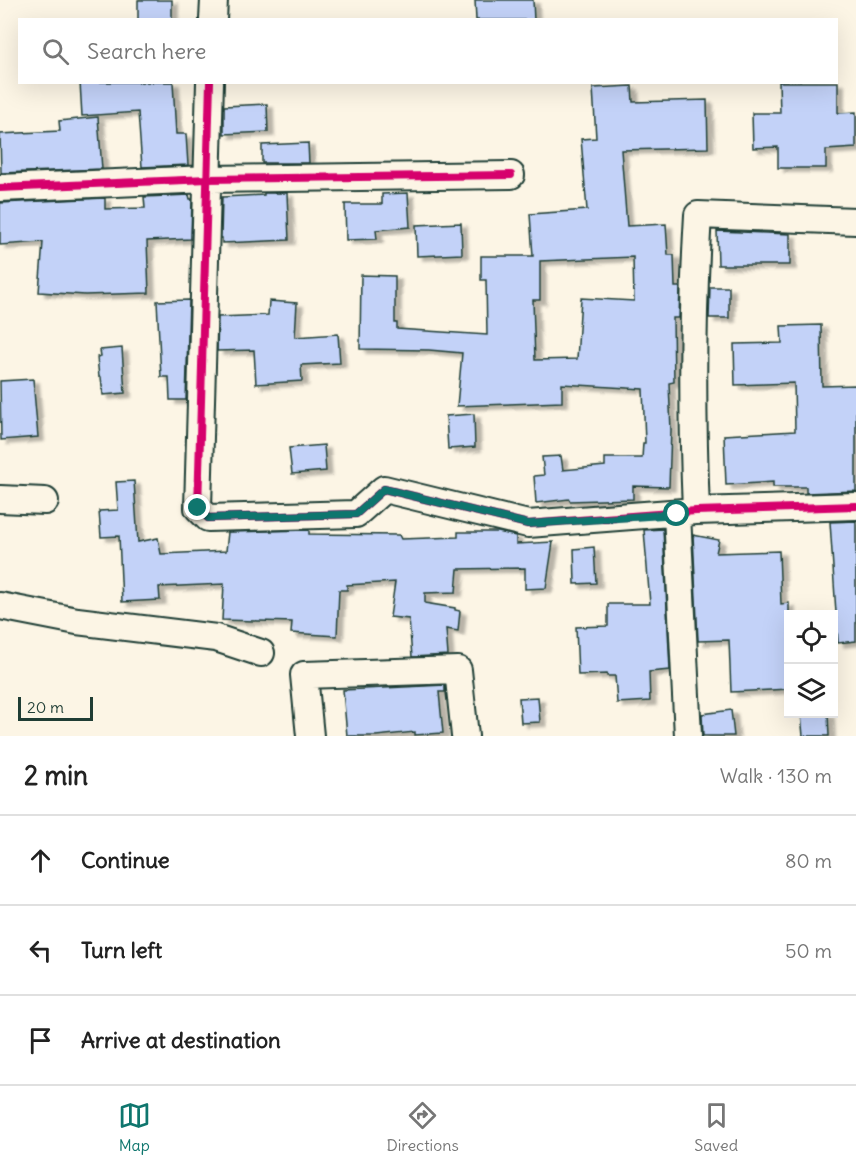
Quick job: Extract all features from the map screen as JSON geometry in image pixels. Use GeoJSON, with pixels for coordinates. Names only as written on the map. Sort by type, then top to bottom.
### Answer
{"type":"FeatureCollection","features":[{"type":"Feature","properties":{"kind":"street"},"geometry":{"type":"LineString","coordinates":[[213,18],[214,0]]}},
{"type":"Feature","properties":{"kind":"street"},"geometry":{"type":"LineString","coordinates":[[210,84],[198,508],[208,518],[356,514],[384,489],[528,524],[686,512],[856,506]]}},
{"type":"Feature","properties":{"kind":"street"},"geometry":{"type":"LineString","coordinates":[[0,188],[208,179],[511,175]]}},
{"type":"Feature","properties":{"kind":"street"},"geometry":{"type":"LineString","coordinates":[[688,736],[686,512],[698,215],[856,221]]}},
{"type":"Feature","properties":{"kind":"street"},"geometry":{"type":"LineString","coordinates":[[0,499],[45,501]]}},
{"type":"Feature","properties":{"kind":"street"},"geometry":{"type":"LineString","coordinates":[[0,606],[77,621],[216,638],[261,653]]}},
{"type":"Feature","properties":{"kind":"street"},"geometry":{"type":"LineString","coordinates":[[310,736],[304,675],[458,670],[465,736]]}},
{"type":"Feature","properties":{"kind":"building"},"geometry":{"type":"Polygon","coordinates":[[[138,0],[172,0],[172,18],[138,18],[138,0]]]}},
{"type":"Feature","properties":{"kind":"building"},"geometry":{"type":"Polygon","coordinates":[[[475,0],[533,0],[534,18],[476,18],[475,0]]]}},
{"type":"Feature","properties":{"kind":"building"},"geometry":{"type":"Polygon","coordinates":[[[80,84],[173,84],[176,134],[186,134],[188,165],[142,167],[138,112],[82,116],[80,84]]]}},
{"type":"Feature","properties":{"kind":"building"},"geometry":{"type":"Polygon","coordinates":[[[779,84],[838,84],[838,113],[856,112],[856,148],[826,150],[826,168],[778,168],[778,147],[753,148],[752,113],[780,113],[779,84]]]}},
{"type":"Feature","properties":{"kind":"building"},"geometry":{"type":"Polygon","coordinates":[[[632,86],[633,102],[707,100],[708,148],[621,150],[627,226],[666,224],[668,255],[674,255],[675,287],[680,287],[679,318],[673,318],[674,382],[669,383],[671,430],[669,487],[633,486],[633,499],[570,501],[569,499],[536,503],[534,476],[544,475],[542,457],[561,456],[563,470],[605,466],[605,458],[642,458],[643,443],[645,443],[643,389],[562,384],[562,402],[457,406],[462,353],[360,349],[361,275],[395,276],[397,329],[487,335],[486,280],[481,280],[481,256],[533,256],[530,214],[587,210],[581,139],[596,138],[593,88],[632,86]],[[633,257],[540,261],[540,300],[533,300],[535,360],[577,359],[581,298],[634,301],[633,257]]]}},
{"type":"Feature","properties":{"kind":"building"},"geometry":{"type":"Polygon","coordinates":[[[267,104],[268,132],[224,134],[224,106],[267,104]]]}},
{"type":"Feature","properties":{"kind":"building"},"geometry":{"type":"Polygon","coordinates":[[[98,117],[102,169],[1,173],[0,134],[60,131],[59,121],[98,117]]]}},
{"type":"Feature","properties":{"kind":"building"},"geometry":{"type":"Polygon","coordinates":[[[308,143],[309,163],[262,163],[262,145],[308,143]]]}},
{"type":"Feature","properties":{"kind":"building"},"geometry":{"type":"Polygon","coordinates":[[[264,193],[287,193],[289,240],[222,243],[222,197],[264,195],[264,193]]]}},
{"type":"Feature","properties":{"kind":"building"},"geometry":{"type":"Polygon","coordinates":[[[408,193],[410,227],[376,230],[377,239],[346,240],[345,204],[382,204],[382,194],[408,193]]]}},
{"type":"Feature","properties":{"kind":"building"},"geometry":{"type":"Polygon","coordinates":[[[189,195],[192,199],[191,239],[147,241],[149,293],[85,295],[39,292],[43,242],[0,245],[0,203],[105,198],[105,209],[145,208],[144,197],[189,195]]]}},
{"type":"Feature","properties":{"kind":"building"},"geometry":{"type":"Polygon","coordinates":[[[461,223],[462,254],[417,256],[416,225],[461,223]]]}},
{"type":"Feature","properties":{"kind":"building"},"geometry":{"type":"Polygon","coordinates":[[[717,231],[790,234],[790,265],[718,265],[717,231]]]}},
{"type":"Feature","properties":{"kind":"building"},"geometry":{"type":"Polygon","coordinates":[[[710,287],[729,287],[729,318],[709,318],[710,287]]]}},
{"type":"Feature","properties":{"kind":"building"},"geometry":{"type":"Polygon","coordinates":[[[189,300],[186,400],[170,400],[169,377],[161,377],[157,301],[189,300]]]}},
{"type":"Feature","properties":{"kind":"building"},"geometry":{"type":"Polygon","coordinates":[[[269,301],[297,303],[295,337],[338,334],[340,363],[301,365],[302,381],[256,384],[254,350],[217,351],[218,317],[268,315],[269,301]]]}},
{"type":"Feature","properties":{"kind":"building"},"geometry":{"type":"Polygon","coordinates":[[[821,325],[822,386],[856,385],[856,491],[806,493],[806,487],[773,487],[773,482],[726,485],[724,435],[795,431],[794,383],[735,385],[734,344],[782,343],[781,326],[821,325]]]}},
{"type":"Feature","properties":{"kind":"building"},"geometry":{"type":"Polygon","coordinates":[[[122,348],[125,393],[103,395],[97,357],[101,356],[100,350],[122,348]]]}},
{"type":"Feature","properties":{"kind":"building"},"geometry":{"type":"Polygon","coordinates":[[[33,379],[38,437],[1,440],[0,381],[33,379]]]}},
{"type":"Feature","properties":{"kind":"building"},"geometry":{"type":"Polygon","coordinates":[[[474,414],[475,447],[448,449],[446,416],[474,414]]]}},
{"type":"Feature","properties":{"kind":"building"},"geometry":{"type":"Polygon","coordinates":[[[324,445],[326,471],[292,474],[289,448],[324,445]]]}},
{"type":"Feature","properties":{"kind":"building"},"geometry":{"type":"Polygon","coordinates":[[[134,481],[138,542],[158,538],[161,554],[226,551],[228,532],[309,530],[309,534],[399,535],[401,539],[458,537],[458,532],[498,532],[516,536],[516,544],[553,542],[546,588],[525,589],[525,568],[458,569],[456,592],[425,593],[425,603],[455,608],[460,611],[458,631],[446,629],[448,655],[412,657],[409,619],[390,617],[395,582],[347,585],[347,590],[339,590],[337,636],[291,633],[292,622],[222,620],[224,584],[159,587],[160,600],[122,602],[119,536],[101,537],[99,511],[118,510],[116,482],[134,481]]]}},
{"type":"Feature","properties":{"kind":"building"},"geometry":{"type":"Polygon","coordinates":[[[856,521],[856,641],[838,643],[838,610],[836,610],[830,522],[856,521]]]}},
{"type":"Feature","properties":{"kind":"building"},"geometry":{"type":"Polygon","coordinates":[[[663,529],[670,670],[649,672],[650,701],[617,703],[615,676],[578,675],[576,627],[608,626],[608,604],[650,604],[644,530],[663,529]]]}},
{"type":"Feature","properties":{"kind":"building"},"geometry":{"type":"Polygon","coordinates":[[[693,535],[719,540],[716,553],[779,551],[781,604],[789,603],[789,610],[784,610],[784,689],[731,692],[729,640],[698,641],[693,535]]]}},
{"type":"Feature","properties":{"kind":"building"},"geometry":{"type":"Polygon","coordinates":[[[594,547],[596,583],[575,584],[574,549],[594,547]]]}},
{"type":"Feature","properties":{"kind":"building"},"geometry":{"type":"Polygon","coordinates":[[[445,685],[445,692],[439,692],[443,733],[415,735],[415,732],[347,736],[343,690],[445,685]]]}},
{"type":"Feature","properties":{"kind":"building"},"geometry":{"type":"Polygon","coordinates":[[[538,697],[540,722],[521,723],[519,698],[538,697]]]}},
{"type":"Feature","properties":{"kind":"building"},"geometry":{"type":"Polygon","coordinates":[[[731,710],[734,736],[703,736],[702,714],[731,710]]]}},
{"type":"Feature","properties":{"kind":"building"},"geometry":{"type":"Polygon","coordinates":[[[801,718],[828,718],[829,736],[803,736],[801,718]]]}},
{"type":"Feature","properties":{"kind":"cycle path"},"geometry":{"type":"LineString","coordinates":[[210,84],[198,508],[208,518],[356,514],[384,489],[528,524],[696,511],[856,506]]}},
{"type":"Feature","properties":{"kind":"cycle path"},"geometry":{"type":"LineString","coordinates":[[0,188],[208,179],[511,175]]}},
{"type":"Feature","properties":{"kind":"route"},"geometry":{"type":"LineString","coordinates":[[198,508],[208,518],[356,514],[384,489],[528,524],[677,514]]}}]}
